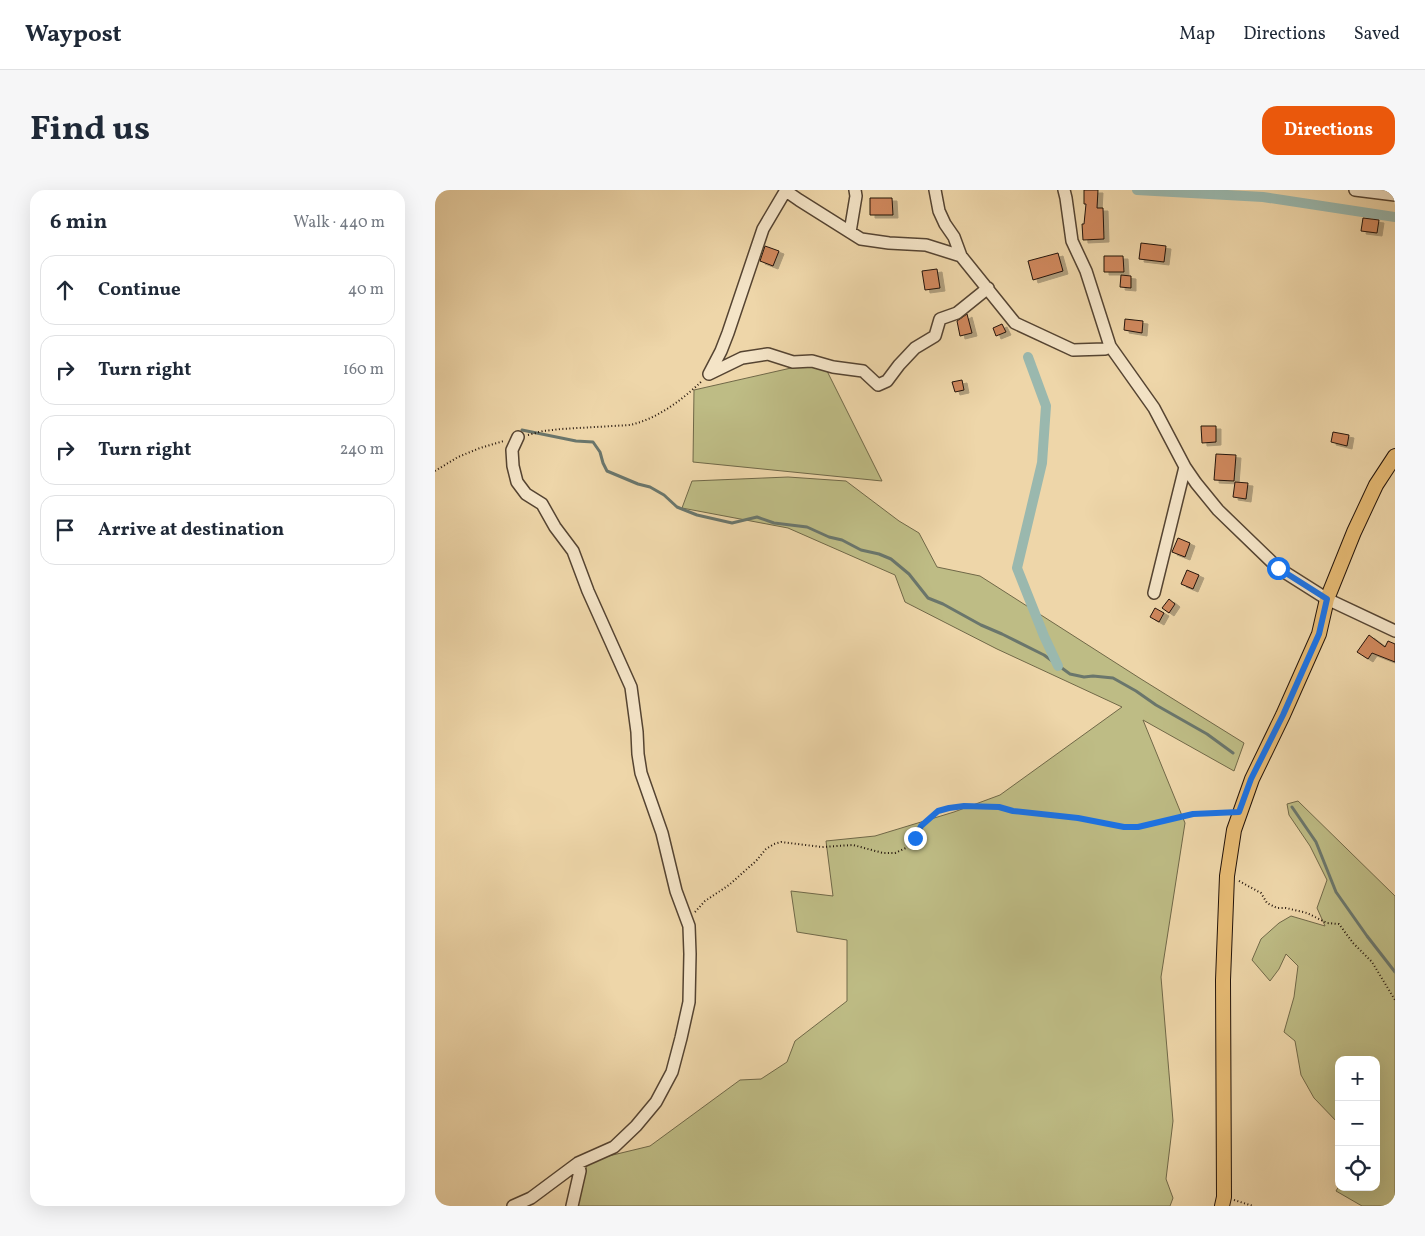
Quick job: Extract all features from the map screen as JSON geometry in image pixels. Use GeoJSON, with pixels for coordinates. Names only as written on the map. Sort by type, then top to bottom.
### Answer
{"type":"FeatureCollection","features":[{"type":"Feature","properties":{"kind":"main road"},"geometry":{"type":"LineString","coordinates":[[1223,1201],[1223,980],[1227,876],[1233,830],[1251,779],[1283,715],[1319,634],[1327,599],[1354,532],[1376,485],[1395,456]]}},
{"type":"Feature","properties":{"kind":"street"},"geometry":{"type":"LineString","coordinates":[[709,374],[728,333],[763,229],[786,190],[861,238],[889,243],[926,245],[961,256]]}},
{"type":"Feature","properties":{"kind":"street"},"geometry":{"type":"LineString","coordinates":[[850,232],[856,196],[855,190]]}},
{"type":"Feature","properties":{"kind":"street"},"geometry":{"type":"LineString","coordinates":[[935,190],[939,211],[954,237],[961,256],[1015,323],[1073,350],[1105,349],[1110,346]]}},
{"type":"Feature","properties":{"kind":"street"},"geometry":{"type":"LineString","coordinates":[[1064,190],[1067,198],[1072,241],[1086,271],[1110,346],[1154,408],[1185,467],[1196,483],[1218,510],[1278,568],[1327,599],[1395,631]]}},
{"type":"Feature","properties":{"kind":"street"},"geometry":{"type":"LineString","coordinates":[[1355,190],[1395,195]]}},
{"type":"Feature","properties":{"kind":"street"},"geometry":{"type":"LineString","coordinates":[[709,374],[742,358],[768,354],[793,362],[812,361],[833,367],[863,371],[878,385],[887,381],[915,348],[935,336],[940,319],[957,313],[988,288]]}},
{"type":"Feature","properties":{"kind":"street"},"geometry":{"type":"LineString","coordinates":[[513,1206],[531,1198],[578,1163],[614,1147],[637,1126],[657,1102],[672,1072],[689,1002],[690,954],[689,926],[676,891],[661,833],[641,773],[631,688],[588,592],[573,551],[555,527],[543,504],[526,494],[517,482],[512,450],[517,437]]}},
{"type":"Feature","properties":{"kind":"street"},"geometry":{"type":"LineString","coordinates":[[1154,593],[1185,467]]}},
{"type":"Feature","properties":{"kind":"street"},"geometry":{"type":"LineString","coordinates":[[572,1206],[580,1171],[578,1163]]}},
{"type":"Feature","properties":{"kind":"path"},"geometry":{"type":"LineString","coordinates":[[435,471],[465,454],[517,437],[543,431],[629,425],[643,422],[681,399],[709,374]]}},
{"type":"Feature","properties":{"kind":"path"},"geometry":{"type":"LineString","coordinates":[[689,926],[692,917],[705,901],[729,885],[767,849],[781,842],[822,847],[853,845],[883,853],[895,853],[906,848],[915,838],[921,826],[938,811],[964,806],[999,807],[1013,811],[1078,818],[1124,827],[1138,827],[1193,814],[1239,812]]}},
{"type":"Feature","properties":{"kind":"path"},"geometry":{"type":"LineString","coordinates":[[1227,876],[1245,883],[1261,893],[1267,903],[1277,908],[1307,913],[1327,923],[1339,924],[1353,943],[1372,962],[1395,1000]]}},
{"type":"Feature","properties":{"kind":"path"},"geometry":{"type":"LineString","coordinates":[[1223,1201],[1253,1206]]}},
{"type":"Feature","properties":{"kind":"shaded area"},"geometry":{"type":"Polygon","coordinates":[[[822,361],[882,481],[693,462],[694,390],[822,361]]]}},
{"type":"Feature","properties":{"kind":"shaded area"},"geometry":{"type":"Polygon","coordinates":[[[788,477],[846,481],[899,521],[919,533],[937,567],[980,576],[1244,743],[1234,771],[1143,720],[1185,823],[1161,977],[1173,1121],[1166,1179],[1173,1198],[1170,1206],[576,1206],[588,1161],[650,1146],[740,1080],[761,1079],[787,1062],[795,1041],[847,1001],[847,940],[797,932],[791,891],[833,896],[826,841],[875,836],[954,812],[1000,795],[1122,707],[997,649],[905,602],[895,575],[788,528],[682,508],[692,481],[788,477]]]}},
{"type":"Feature","properties":{"kind":"shaded area"},"geometry":{"type":"Polygon","coordinates":[[[1298,801],[1395,896],[1395,1206],[1362,1206],[1336,1191],[1380,1191],[1380,1056],[1335,1056],[1335,1120],[1314,1098],[1301,1075],[1295,1041],[1284,1032],[1294,997],[1298,966],[1286,954],[1279,969],[1270,981],[1252,960],[1261,939],[1279,923],[1291,916],[1325,926],[1317,908],[1327,880],[1310,846],[1289,815],[1287,804],[1298,801]]]}},
{"type":"Feature","properties":{"kind":"building"},"geometry":{"type":"Polygon","coordinates":[[[1084,190],[1098,190],[1097,208],[1103,208],[1104,239],[1083,240],[1082,224],[1084,224],[1086,204],[1084,204],[1084,190]]]}},
{"type":"Feature","properties":{"kind":"building"},"geometry":{"type":"Polygon","coordinates":[[[870,198],[892,198],[893,215],[870,215],[870,198]]]}},
{"type":"Feature","properties":{"kind":"building"},"geometry":{"type":"Polygon","coordinates":[[[1363,218],[1379,220],[1377,233],[1361,231],[1363,218]]]}},
{"type":"Feature","properties":{"kind":"building"},"geometry":{"type":"Polygon","coordinates":[[[1141,243],[1166,246],[1164,262],[1139,259],[1141,243]]]}},
{"type":"Feature","properties":{"kind":"building"},"geometry":{"type":"Polygon","coordinates":[[[765,246],[779,251],[773,266],[760,261],[765,246]]]}},
{"type":"Feature","properties":{"kind":"building"},"geometry":{"type":"Polygon","coordinates":[[[1058,253],[1063,271],[1033,280],[1028,261],[1058,253]]]}},
{"type":"Feature","properties":{"kind":"building"},"geometry":{"type":"Polygon","coordinates":[[[1104,256],[1123,256],[1124,272],[1104,272],[1104,256]]]}},
{"type":"Feature","properties":{"kind":"building"},"geometry":{"type":"Polygon","coordinates":[[[937,269],[940,288],[925,290],[922,271],[937,269]]]}},
{"type":"Feature","properties":{"kind":"building"},"geometry":{"type":"Polygon","coordinates":[[[1121,275],[1131,276],[1131,288],[1120,287],[1121,275]]]}},
{"type":"Feature","properties":{"kind":"building"},"geometry":{"type":"Polygon","coordinates":[[[967,314],[972,333],[960,336],[957,321],[967,314]]]}},
{"type":"Feature","properties":{"kind":"building"},"geometry":{"type":"Polygon","coordinates":[[[1125,319],[1143,321],[1142,333],[1124,330],[1125,319]]]}},
{"type":"Feature","properties":{"kind":"building"},"geometry":{"type":"Polygon","coordinates":[[[1002,324],[1006,332],[996,336],[993,328],[1002,324]]]}},
{"type":"Feature","properties":{"kind":"building"},"geometry":{"type":"Polygon","coordinates":[[[962,380],[964,390],[955,392],[952,382],[962,380]]]}},
{"type":"Feature","properties":{"kind":"building"},"geometry":{"type":"Polygon","coordinates":[[[1201,426],[1216,426],[1216,442],[1202,443],[1201,426]]]}},
{"type":"Feature","properties":{"kind":"building"},"geometry":{"type":"Polygon","coordinates":[[[1333,432],[1349,435],[1347,446],[1331,442],[1333,432]]]}},
{"type":"Feature","properties":{"kind":"building"},"geometry":{"type":"Polygon","coordinates":[[[1216,454],[1236,455],[1234,481],[1214,480],[1216,454]]]}},
{"type":"Feature","properties":{"kind":"building"},"geometry":{"type":"Polygon","coordinates":[[[1235,482],[1248,483],[1246,499],[1233,497],[1235,482]]]}},
{"type":"Feature","properties":{"kind":"building"},"geometry":{"type":"Polygon","coordinates":[[[1178,538],[1190,543],[1185,557],[1172,552],[1178,538]]]}},
{"type":"Feature","properties":{"kind":"building"},"geometry":{"type":"Polygon","coordinates":[[[1187,570],[1199,575],[1193,589],[1181,584],[1187,570]]]}},
{"type":"Feature","properties":{"kind":"building"},"geometry":{"type":"Polygon","coordinates":[[[1169,599],[1175,604],[1169,613],[1162,608],[1169,599]]]}},
{"type":"Feature","properties":{"kind":"building"},"geometry":{"type":"Polygon","coordinates":[[[1155,608],[1164,613],[1159,622],[1150,617],[1155,608]]]}},
{"type":"Feature","properties":{"kind":"building"},"geometry":{"type":"Polygon","coordinates":[[[1369,635],[1385,647],[1388,641],[1395,644],[1395,662],[1372,653],[1368,659],[1357,652],[1369,635]]]}},
{"type":"Feature","properties":{"kind":"waterway"},"geometry":{"type":"LineString","coordinates":[[1137,190],[1263,197],[1395,217]]}},
{"type":"Feature","properties":{"kind":"waterway"},"geometry":{"type":"LineString","coordinates":[[1028,357],[1046,406],[1042,463],[1017,568],[1058,666]]}},
{"type":"Feature","properties":{"kind":"waterway"},"geometry":{"type":"LineString","coordinates":[[522,430],[576,441],[593,442],[600,452],[607,471],[650,487],[664,495],[677,507],[697,515],[732,523],[757,517],[774,523],[807,527],[829,537],[842,540],[861,550],[891,559],[909,574],[928,598],[1044,655],[1070,674],[1084,677],[1113,678],[1207,734],[1233,753]]}},
{"type":"Feature","properties":{"kind":"waterway"},"geometry":{"type":"LineString","coordinates":[[1292,807],[1316,842],[1336,892],[1395,972]]}},
{"type":"Feature","properties":{"kind":"route"},"geometry":{"type":"LineString","coordinates":[[915,838],[921,826],[938,811],[964,806],[999,807],[1013,811],[1045,813],[1124,827],[1138,827],[1193,814],[1239,812],[1251,779],[1283,715],[1319,634],[1327,599],[1278,568]]}}]}
